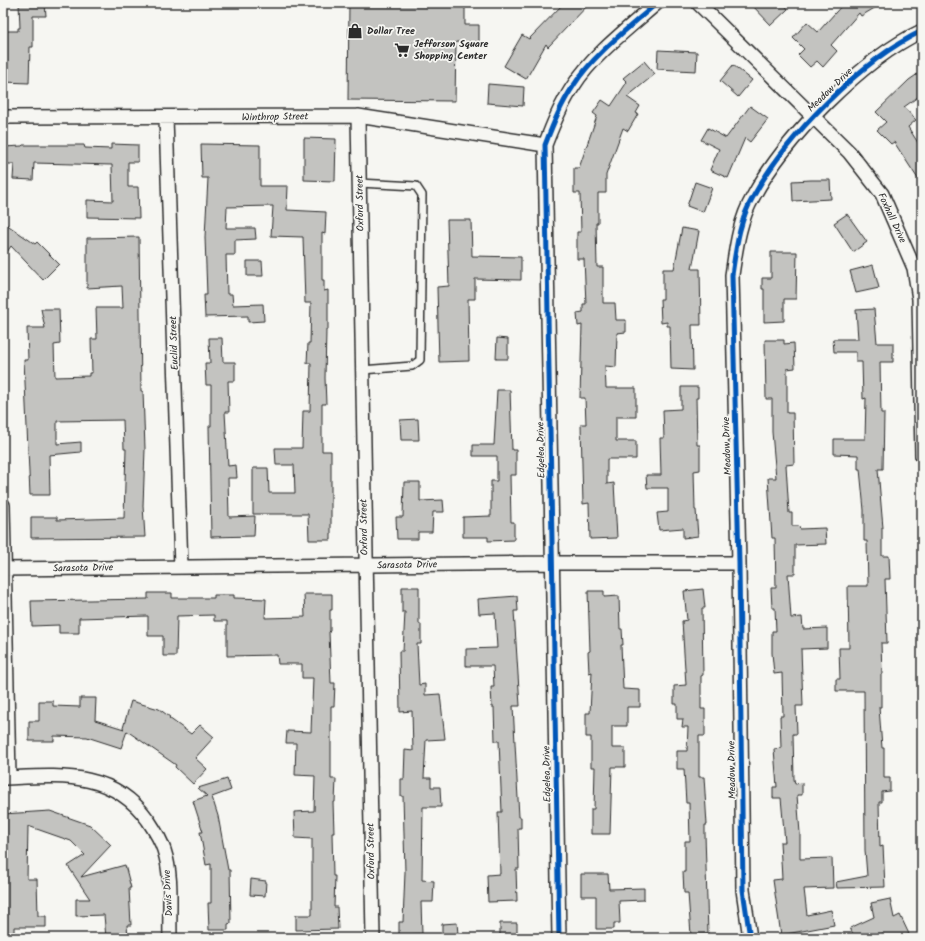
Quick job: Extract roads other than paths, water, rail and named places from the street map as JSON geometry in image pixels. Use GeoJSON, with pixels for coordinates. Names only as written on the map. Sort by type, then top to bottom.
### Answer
{"type":"FeatureCollection","features":[{"type":"Feature","properties":{"kind":"street","name":"Edgelea Drive"},"geometry":{"type":"LineString","coordinates":[[559,938],[545,146],[560,107],[574,83],[596,59],[656,3]]}},
{"type":"Feature","properties":{"kind":"street","name":"Foxhall Drive"},"geometry":{"type":"LineString","coordinates":[[698,3],[849,152],[882,194],[914,268],[919,299],[922,456]]}},
{"type":"Feature","properties":{"kind":"street","name":"Meadow Drive"},"geometry":{"type":"LineString","coordinates":[[750,938],[743,890],[739,563],[732,275],[738,235],[752,198],[776,160],[814,117],[872,62],[908,38],[922,32]]}},
{"type":"Feature","properties":{"kind":"street","name":"Winthrop Street"},"geometry":{"type":"LineString","coordinates":[[3,117],[166,118],[358,116],[545,146]]}},
{"type":"Feature","properties":{"kind":"street","name":"Oxford Street"},"geometry":{"type":"LineString","coordinates":[[358,116],[373,938]]}},
{"type":"Feature","properties":{"kind":"street","name":"Euclid Street"},"geometry":{"type":"LineString","coordinates":[[166,118],[181,567]]}},
{"type":"Feature","properties":{"kind":"street"},"geometry":{"type":"LineString","coordinates":[[3,505],[6,778]]}},
{"type":"Feature","properties":{"kind":"street","name":"Sarasota Drive"},"geometry":{"type":"LineString","coordinates":[[4,569],[552,563],[739,563]]}},
{"type":"Feature","properties":{"kind":"street","name":"Davis Drive"},"geometry":{"type":"LineString","coordinates":[[6,778],[70,777],[98,782],[119,792],[140,809],[152,826],[164,849],[169,874],[170,938]]}},
{"type":"Feature","properties":{"kind":"lane"},"geometry":{"type":"LineString","coordinates":[[359,183],[416,186],[422,195],[420,360],[412,366],[362,370]]}},
{"type":"Feature","properties":{"kind":"place","name":"Dollar Tree"},"geometry":{"type":"Point","coordinates":[355,31]}},
{"type":"Feature","properties":{"kind":"place","name":"Jefforson Square Shopping Center"},"geometry":{"type":"Point","coordinates":[402,50]}}]}
